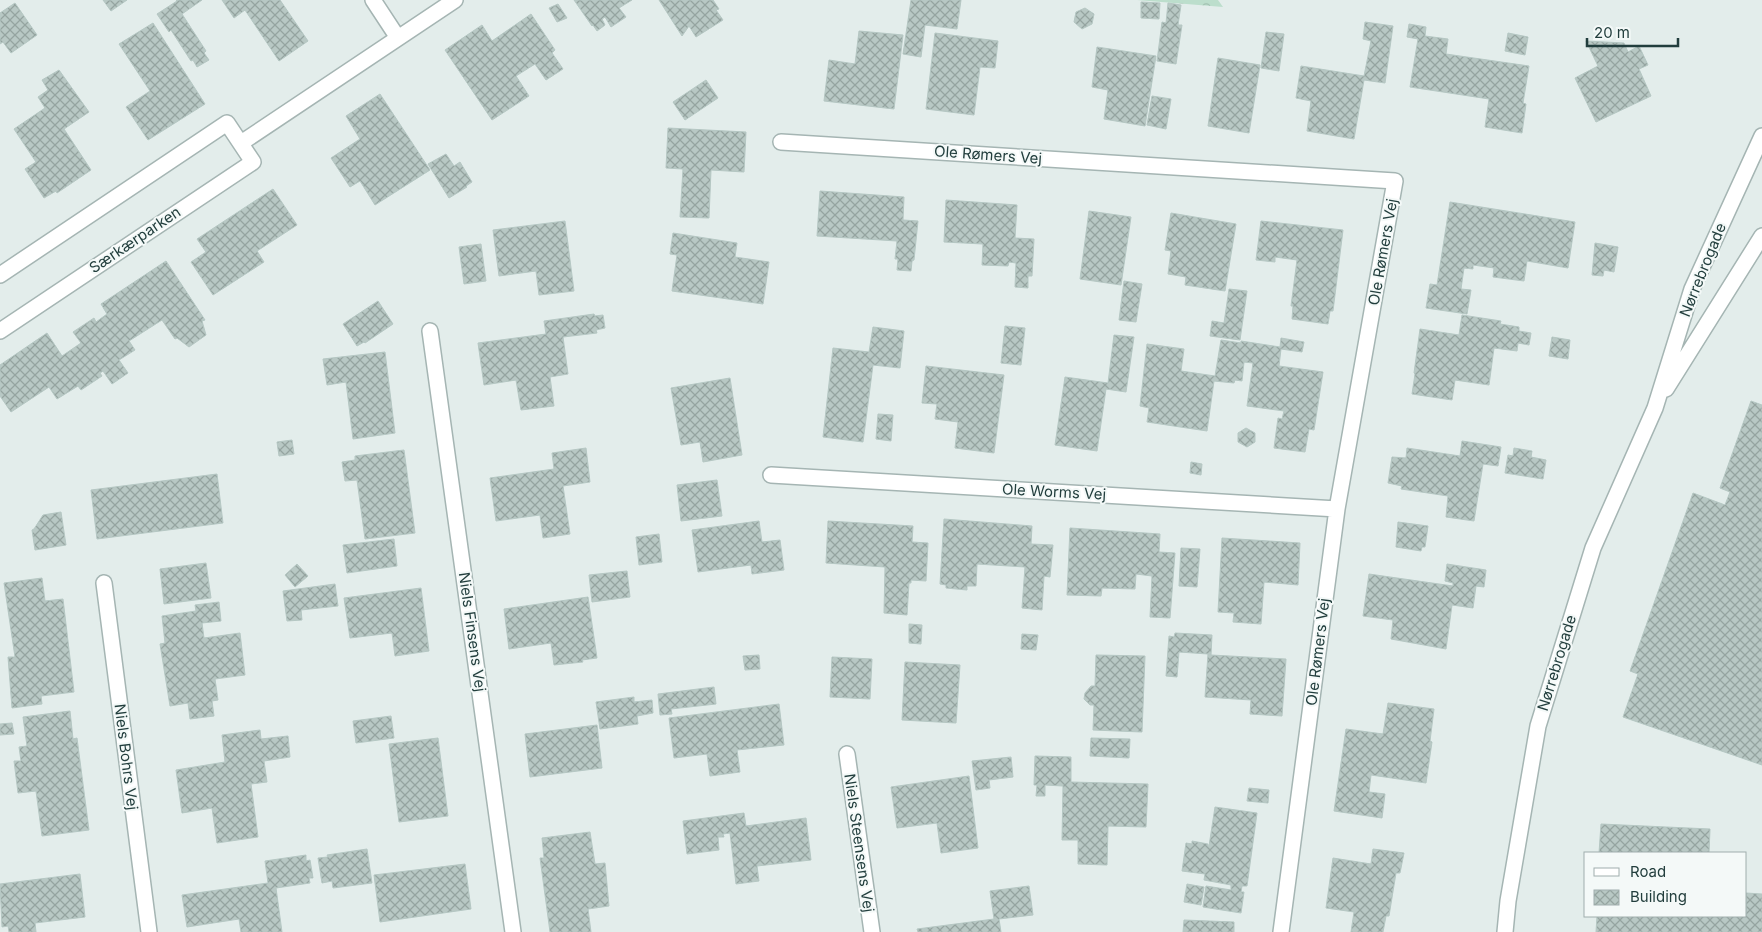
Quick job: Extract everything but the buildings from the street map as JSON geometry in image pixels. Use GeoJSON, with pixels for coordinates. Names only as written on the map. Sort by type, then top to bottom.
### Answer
{"type":"FeatureCollection","features":[{"type":"Feature","properties":{"kind":"street"},"geometry":{"type":"LineString","coordinates":[[373,0],[398,38]]}},
{"type":"Feature","properties":{"kind":"street"},"geometry":{"type":"LineString","coordinates":[[241,144],[454,0]]}},
{"type":"Feature","properties":{"kind":"street","name":"Særkærparken"},"geometry":{"type":"LineString","coordinates":[[0,275],[227,123],[253,162],[0,331]]}},
{"type":"Feature","properties":{"kind":"street","name":"Nørrebrogade"},"geometry":{"type":"LineString","coordinates":[[1505,932],[1508,901],[1538,726],[1593,548],[1654,408],[1692,289],[1762,136]]}},
{"type":"Feature","properties":{"kind":"street","name":"Ole Rømers Vej"},"geometry":{"type":"LineString","coordinates":[[781,142],[1395,181],[1337,509],[1281,932]]}},
{"type":"Feature","properties":{"kind":"street","name":"Nørrebrogade"},"geometry":{"type":"LineString","coordinates":[[1654,408],[1762,236]]}},
{"type":"Feature","properties":{"kind":"street","name":"Niels Finsens Vej"},"geometry":{"type":"LineString","coordinates":[[430,331],[513,932]]}},
{"type":"Feature","properties":{"kind":"street","name":"Ole Worms Vej"},"geometry":{"type":"LineString","coordinates":[[771,474],[1337,509]]}},
{"type":"Feature","properties":{"kind":"street","name":"Niels Bohrs Vej"},"geometry":{"type":"LineString","coordinates":[[104,582],[148,932]]}},
{"type":"Feature","properties":{"kind":"street","name":"Niels Steensens Vej"},"geometry":{"type":"LineString","coordinates":[[847,754],[872,932]]}},
{"type":"Feature","properties":{"kind":"green space"},"geometry":{"type":"Polygon","coordinates":[[[1137,0],[1218,0],[1223,7],[1137,0]]]}}]}
